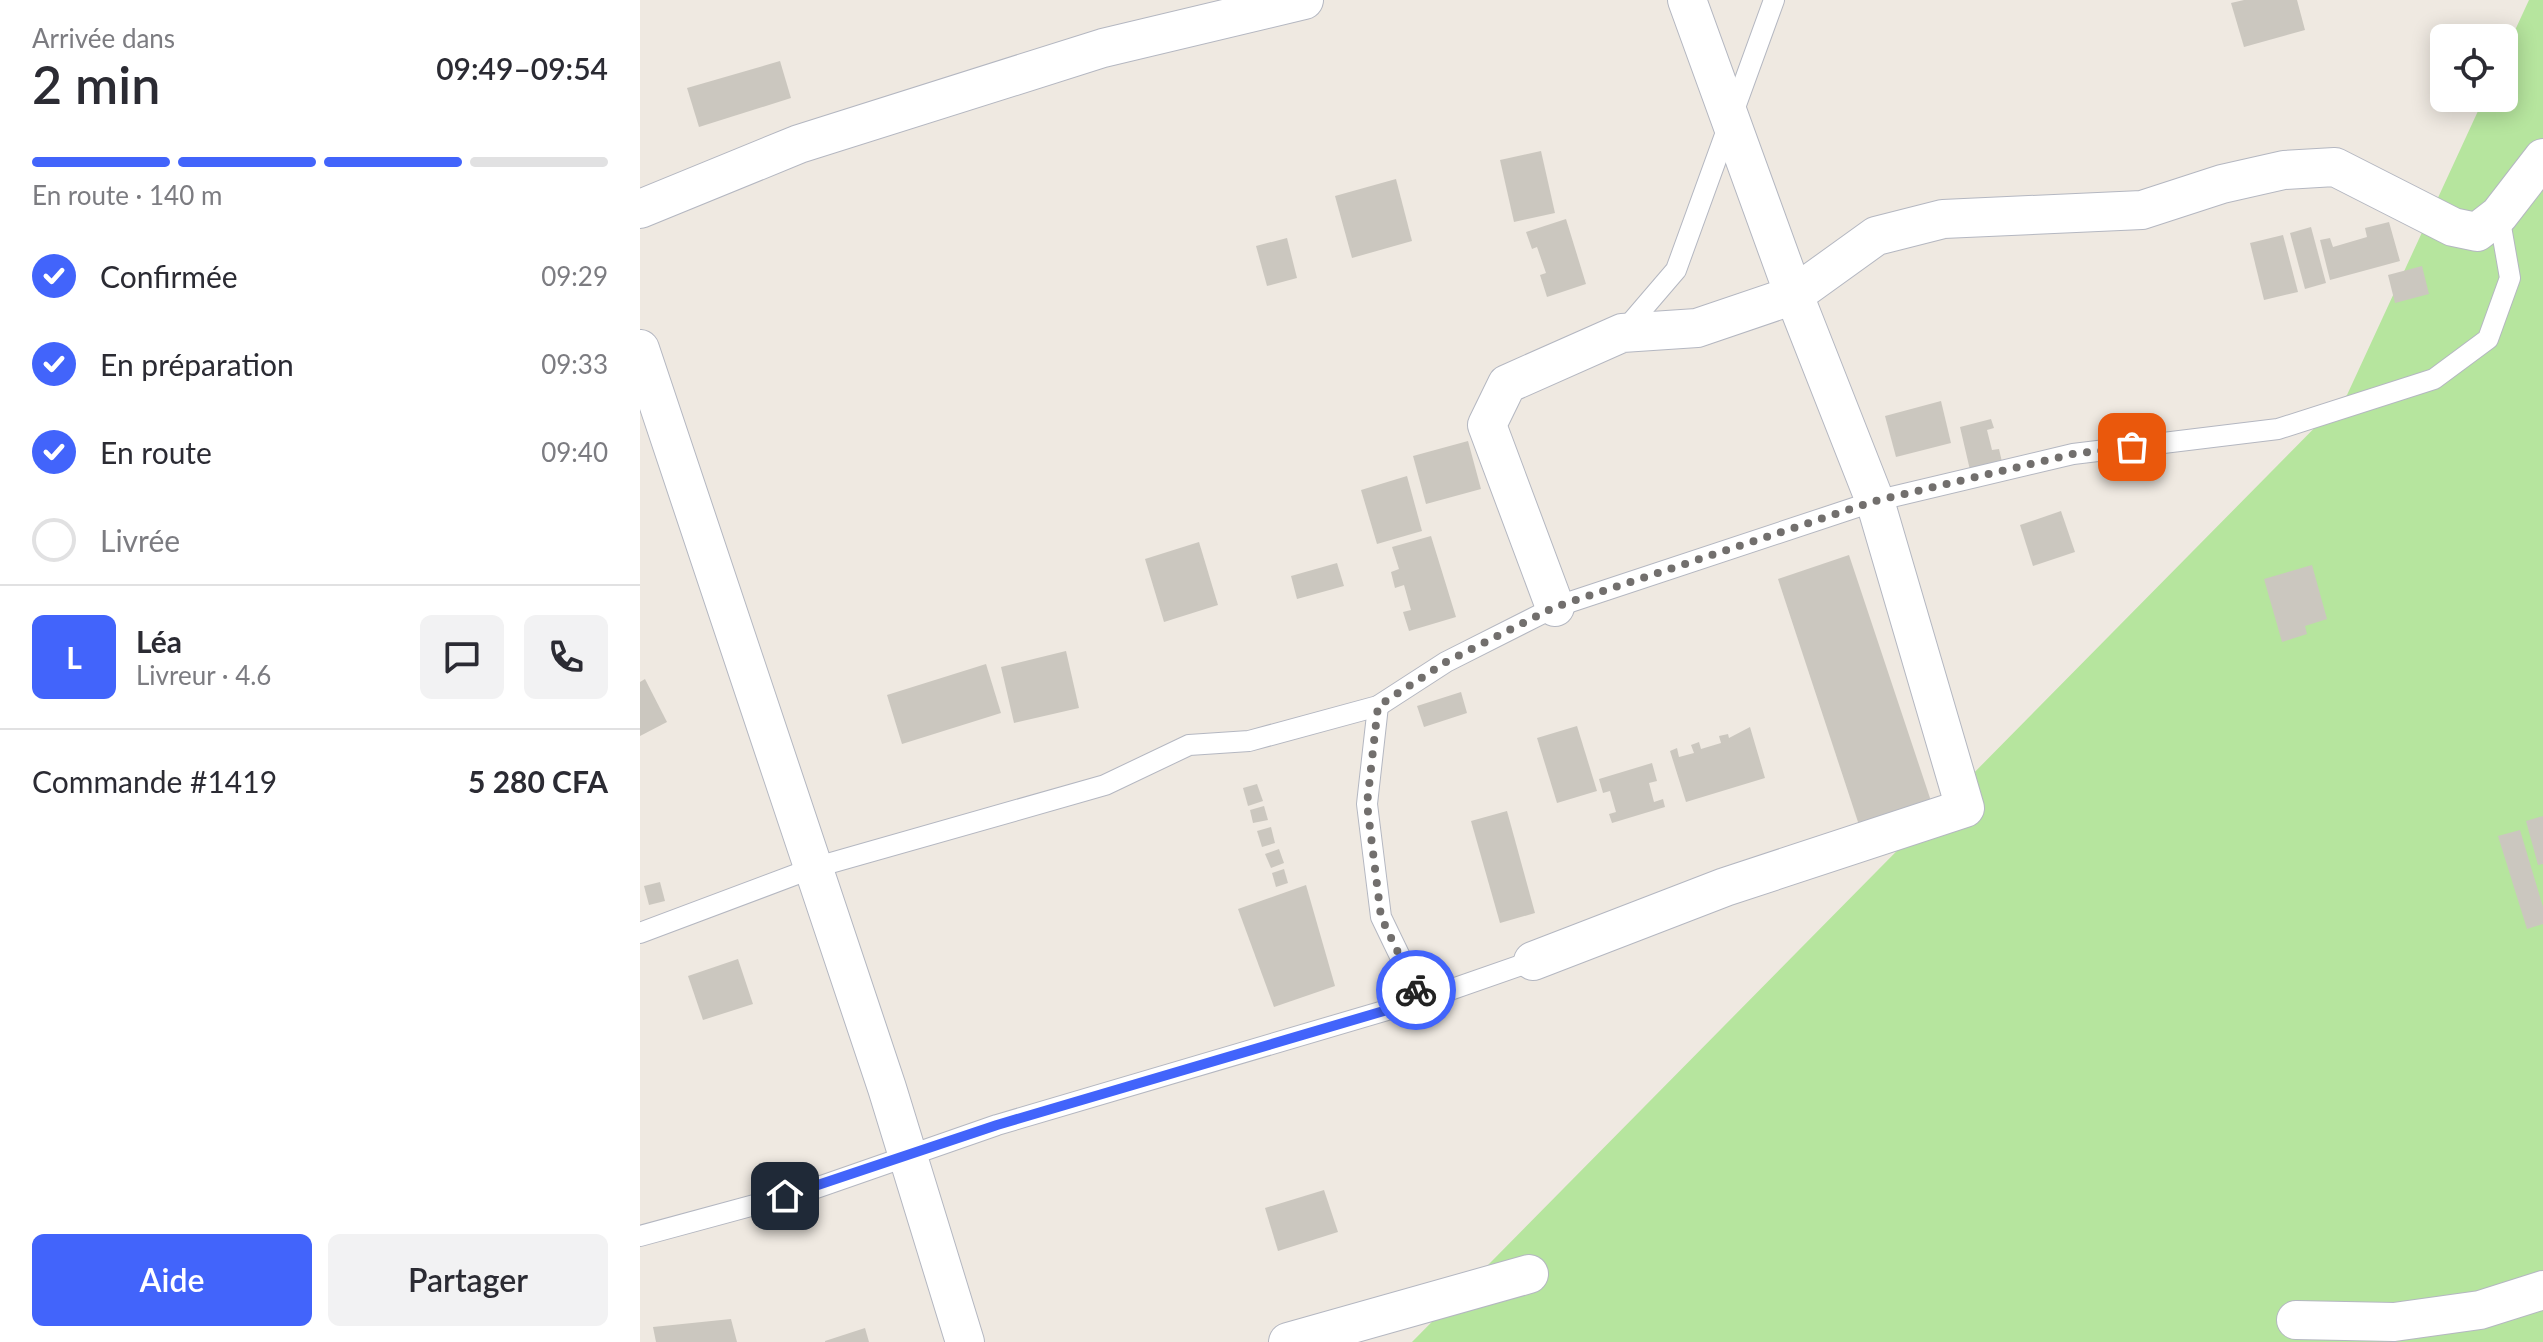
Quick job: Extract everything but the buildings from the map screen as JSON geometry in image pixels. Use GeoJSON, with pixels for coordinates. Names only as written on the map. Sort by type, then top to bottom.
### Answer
{"type":"FeatureCollection","features":[{"type":"Feature","properties":{"kind":"street"},"geometry":{"type":"LineString","coordinates":[[640,209],[799,144],[1042,67],[1103,48],[1304,0]]}},
{"type":"Feature","properties":{"kind":"street"},"geometry":{"type":"LineString","coordinates":[[1533,961],[1725,887],[1965,808],[1875,501],[1794,295],[1733,118],[1687,0]]}},
{"type":"Feature","properties":{"kind":"street"},"geometry":{"type":"LineString","coordinates":[[1555,607],[1487,425],[1507,384],[1622,333],[1697,328],[1794,295],[1876,236],[1943,219],[2142,210],[2222,184],[2284,170],[2335,167],[2453,227],[2477,232],[2499,215],[2543,158]]}},
{"type":"Feature","properties":{"kind":"street"},"geometry":{"type":"LineString","coordinates":[[640,349],[908,1156],[965,1342]]}},
{"type":"Feature","properties":{"kind":"street"},"geometry":{"type":"LineString","coordinates":[[1288,1342],[1529,1274]]}},
{"type":"Feature","properties":{"kind":"street"},"geometry":{"type":"LineString","coordinates":[[2296,1320],[2394,1322],[2480,1310],[2543,1290]]}},
{"type":"Feature","properties":{"kind":"lane"},"geometry":{"type":"LineString","coordinates":[[1622,333],[1676,270],[1774,0]]}},
{"type":"Feature","properties":{"kind":"lane"},"geometry":{"type":"LineString","coordinates":[[640,933],[813,868],[1105,785],[1189,745],[1249,741],[1378,706],[1446,662],[1555,607],[1875,501],[2073,454],[2278,429],[2434,379],[2488,339],[2510,278],[2499,215]]}},
{"type":"Feature","properties":{"kind":"lane"},"geometry":{"type":"LineString","coordinates":[[1378,706],[1367,804],[1381,917],[1421,1000]]}},
{"type":"Feature","properties":{"kind":"lane"},"geometry":{"type":"LineString","coordinates":[[640,1236],[813,1189],[997,1125],[1421,1000],[1533,961]]}},
{"type":"Feature","properties":{"kind":"green space"},"geometry":{"type":"Polygon","coordinates":[[[2529,0],[2543,0],[2543,1342],[1412,1342],[2347,395],[2478,112],[2518,112],[2518,24],[2529,0]]]}},
{"type":"Feature","properties":{"kind":"way so far"},"geometry":{"type":"LineString","coordinates":[[1416,990],[1381,917],[1367,804],[1378,706],[1446,662],[1555,607],[1875,501],[2073,454],[2132,447]]}},
{"type":"Feature","properties":{"kind":"route"},"geometry":{"type":"LineString","coordinates":[[785,1196],[997,1125],[1421,1000],[1416,990]]}}]}
